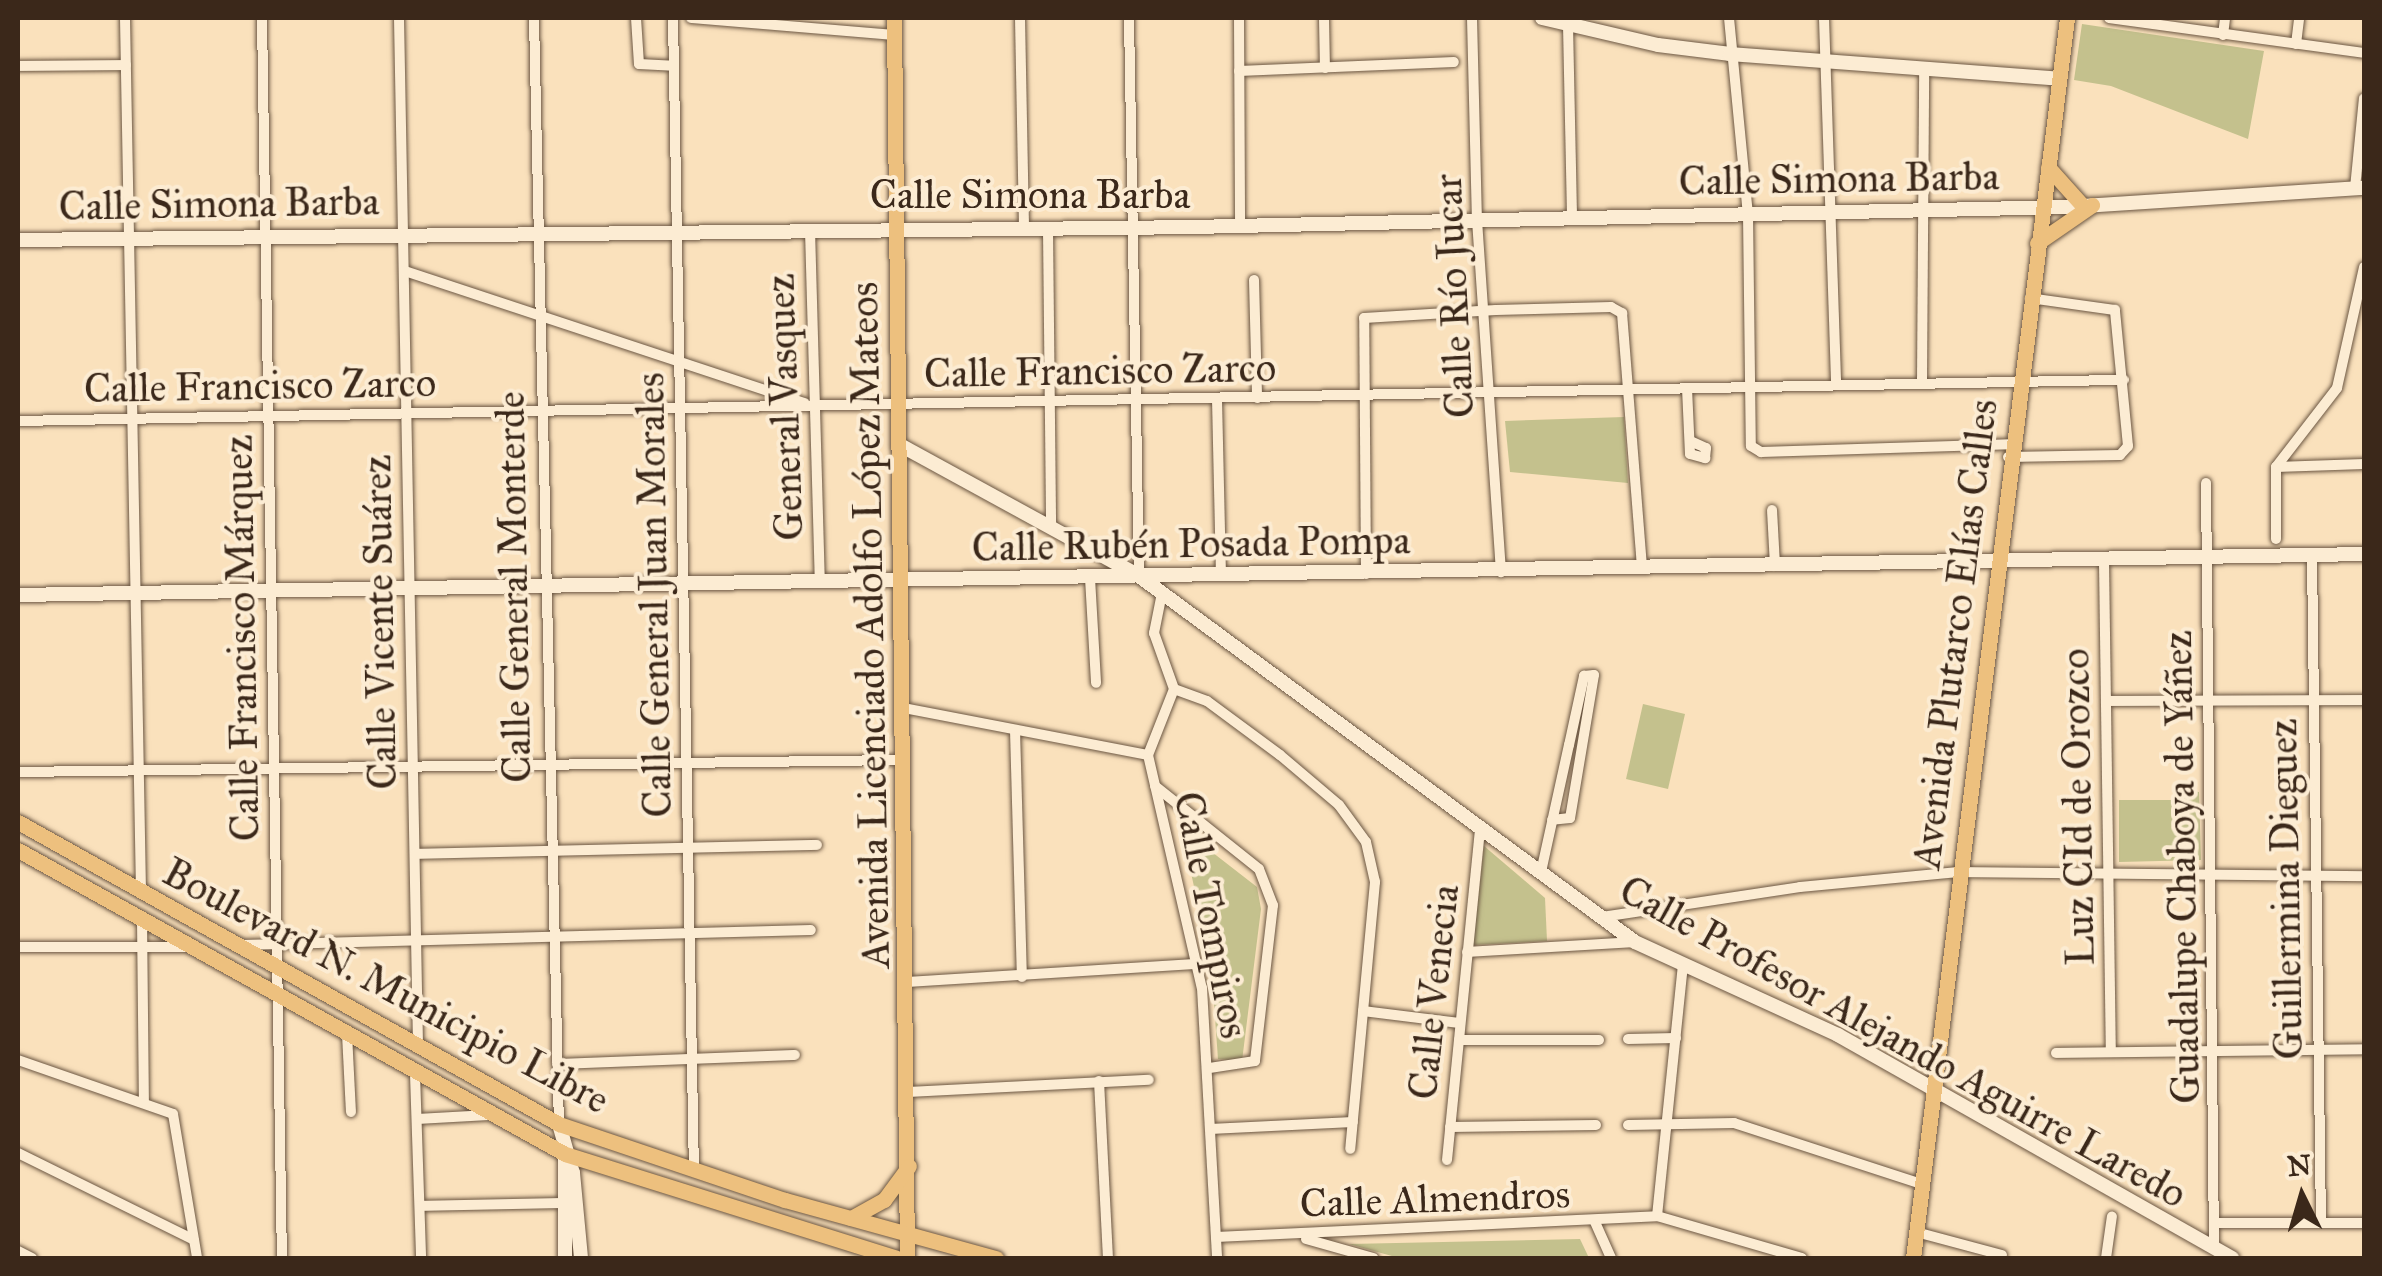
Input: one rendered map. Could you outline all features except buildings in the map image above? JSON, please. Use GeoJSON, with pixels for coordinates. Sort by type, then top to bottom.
{"type":"FeatureCollection","features":[{"type":"Feature","properties":{"kind":"main road","name":"Avenida Licenciado Adolfo López Mateos"},"geometry":{"type":"LineString","coordinates":[[894,18],[908,982],[906,1258]]}},
{"type":"Feature","properties":{"kind":"main road","name":"Avenida Plutarco Elías Calles"},"geometry":{"type":"LineString","coordinates":[[1913,1258],[2009,450],[2067,18]]}},
{"type":"Feature","properties":{"kind":"main road"},"geometry":{"type":"LineString","coordinates":[[2037,243],[2087,206],[2048,167]]}},
{"type":"Feature","properties":{"kind":"main road","name":"Boulevard N. Municipio Libre"},"geometry":{"type":"LineString","coordinates":[[18,822],[559,1124],[785,1200],[908,1230],[996,1258]]}},
{"type":"Feature","properties":{"kind":"main road"},"geometry":{"type":"LineString","coordinates":[[18,850],[565,1154],[896,1258]]}},
{"type":"Feature","properties":{"kind":"main road"},"geometry":{"type":"LineString","coordinates":[[850,1218],[884,1200],[909,1166]]}},
{"type":"Feature","properties":{"kind":"main road"},"geometry":{"type":"LineString","coordinates":[[774,1220],[785,1200]]}},
{"type":"Feature","properties":{"kind":"street"},"geometry":{"type":"LineString","coordinates":[[125,18],[141,893]]}},
{"type":"Feature","properties":{"kind":"street","name":"Calle Francisco Márquez"},"geometry":{"type":"LineString","coordinates":[[262,18],[282,1258]]}},
{"type":"Feature","properties":{"kind":"street","name":"Calle Vicente Suárez"},"geometry":{"type":"LineString","coordinates":[[399,18],[418,1046]]}},
{"type":"Feature","properties":{"kind":"street","name":"Calle General Monterde"},"geometry":{"type":"LineString","coordinates":[[534,18],[559,1124],[580,1258]]}},
{"type":"Feature","properties":{"kind":"street"},"geometry":{"type":"LineString","coordinates":[[636,18],[639,64],[674,66]]}},
{"type":"Feature","properties":{"kind":"street","name":"Calle General Juan Morales"},"geometry":{"type":"LineString","coordinates":[[673,18],[694,1171]]}},
{"type":"Feature","properties":{"kind":"street"},"geometry":{"type":"LineString","coordinates":[[691,18],[894,36]]}},
{"type":"Feature","properties":{"kind":"street"},"geometry":{"type":"LineString","coordinates":[[1020,18],[1024,229]]}},
{"type":"Feature","properties":{"kind":"street"},"geometry":{"type":"LineString","coordinates":[[1130,18],[1140,576]]}},
{"type":"Feature","properties":{"kind":"street"},"geometry":{"type":"LineString","coordinates":[[1239,18],[1240,226]]}},
{"type":"Feature","properties":{"kind":"street"},"geometry":{"type":"LineString","coordinates":[[1324,18],[1325,68]]}},
{"type":"Feature","properties":{"kind":"street","name":"Calle Río Jucar"},"geometry":{"type":"LineString","coordinates":[[1472,18],[1478,220],[1501,572]]}},
{"type":"Feature","properties":{"kind":"street"},"geometry":{"type":"LineString","coordinates":[[1542,18],[1730,54],[2059,79]]}},
{"type":"Feature","properties":{"kind":"street"},"geometry":{"type":"LineString","coordinates":[[1729,18],[1748,214],[1751,446],[1761,452],[2009,450],[2125,454],[2124,380],[2115,310],[2030,298]]}},
{"type":"Feature","properties":{"kind":"street"},"geometry":{"type":"LineString","coordinates":[[1824,18],[1836,212],[1836,384]]}},
{"type":"Feature","properties":{"kind":"street"},"geometry":{"type":"LineString","coordinates":[[2109,18],[2364,53]]}},
{"type":"Feature","properties":{"kind":"street"},"geometry":{"type":"LineString","coordinates":[[2223,35],[2225,18]]}},
{"type":"Feature","properties":{"kind":"street"},"geometry":{"type":"LineString","coordinates":[[2296,44],[2300,18]]}},
{"type":"Feature","properties":{"kind":"street"},"geometry":{"type":"LineString","coordinates":[[1568,25],[1572,218]]}},
{"type":"Feature","properties":{"kind":"street"},"geometry":{"type":"LineString","coordinates":[[1239,71],[1454,62]]}},
{"type":"Feature","properties":{"kind":"street"},"geometry":{"type":"LineString","coordinates":[[18,66],[126,65]]}},
{"type":"Feature","properties":{"kind":"street"},"geometry":{"type":"LineString","coordinates":[[1922,382],[1924,69]]}},
{"type":"Feature","properties":{"kind":"street"},"geometry":{"type":"LineString","coordinates":[[2360,188],[2364,98]]}},
{"type":"Feature","properties":{"kind":"street","name":"Calle Simona Barba"},"geometry":{"type":"LineString","coordinates":[[18,240],[1240,226],[2087,206],[2360,188]]}},
{"type":"Feature","properties":{"kind":"street"},"geometry":{"type":"LineString","coordinates":[[1048,229],[1050,528]]}},
{"type":"Feature","properties":{"kind":"street","name":"General Vasquez"},"geometry":{"type":"LineString","coordinates":[[810,230],[820,582]]}},
{"type":"Feature","properties":{"kind":"street"},"geometry":{"type":"LineString","coordinates":[[2276,539],[2276,467],[2336,388],[2364,266]]}},
{"type":"Feature","properties":{"kind":"street"},"geometry":{"type":"LineString","coordinates":[[404,271],[816,406]]}},
{"type":"Feature","properties":{"kind":"street"},"geometry":{"type":"LineString","coordinates":[[1254,280],[1257,398]]}},
{"type":"Feature","properties":{"kind":"street"},"geometry":{"type":"LineString","coordinates":[[1366,574],[1366,316],[1483,310],[1620,310],[1630,389],[1642,567]]}},
{"type":"Feature","properties":{"kind":"street","name":"Calle Francisco Zarco"},"geometry":{"type":"LineString","coordinates":[[18,421],[680,406],[1489,396],[1748,386],[2124,380]]}},
{"type":"Feature","properties":{"kind":"street"},"geometry":{"type":"LineString","coordinates":[[1687,388],[1690,441]]}},
{"type":"Feature","properties":{"kind":"street"},"geometry":{"type":"LineString","coordinates":[[1217,400],[1221,576]]}},
{"type":"Feature","properties":{"kind":"street","name":"Calle Profesor Alejando Aguirre Laredo"},"geometry":{"type":"LineString","coordinates":[[900,445],[1140,576],[1635,942],[1838,1036],[2232,1258]]}},
{"type":"Feature","properties":{"kind":"street"},"geometry":{"type":"LineString","coordinates":[[2276,467],[2364,464]]}},
{"type":"Feature","properties":{"kind":"street","name":"Guadalupe Chaboya de Yáñez"},"geometry":{"type":"LineString","coordinates":[[2206,484],[2216,1052],[2214,1249]]}},
{"type":"Feature","properties":{"kind":"street"},"geometry":{"type":"LineString","coordinates":[[1772,510],[1776,566]]}},
{"type":"Feature","properties":{"kind":"street","name":"Calle Rubén Posada Pompa"},"geometry":{"type":"LineString","coordinates":[[18,596],[1995,564],[2364,554]]}},
{"type":"Feature","properties":{"kind":"street","name":"Guillermina Dieguez"},"geometry":{"type":"LineString","coordinates":[[2312,556],[2321,1222]]}},
{"type":"Feature","properties":{"kind":"street","name":"Luz CId de Orozco"},"geometry":{"type":"LineString","coordinates":[[2104,562],[2111,1052]]}},
{"type":"Feature","properties":{"kind":"street"},"geometry":{"type":"LineString","coordinates":[[1090,578],[1096,682]]}},
{"type":"Feature","properties":{"kind":"street"},"geometry":{"type":"LineString","coordinates":[[1162,594],[1154,633],[1174,689],[1207,700],[1280,755],[1339,805],[1366,842],[1375,882],[1350,1149]]}},
{"type":"Feature","properties":{"kind":"street"},"geometry":{"type":"LineString","coordinates":[[1541,872],[1552,820],[1568,745],[1584,676],[1598,682],[1570,818],[1552,820]]}},
{"type":"Feature","properties":{"kind":"street","name":"Calle Tompiros"},"geometry":{"type":"LineString","coordinates":[[1174,689],[1148,755],[1197,964],[1210,1068],[1218,1258]]}},
{"type":"Feature","properties":{"kind":"street"},"geometry":{"type":"LineString","coordinates":[[2106,700],[2364,700]]}},
{"type":"Feature","properties":{"kind":"street"},"geometry":{"type":"LineString","coordinates":[[904,708],[1148,755]]}},
{"type":"Feature","properties":{"kind":"street"},"geometry":{"type":"LineString","coordinates":[[1015,730],[1022,976]]}},
{"type":"Feature","properties":{"kind":"street"},"geometry":{"type":"LineString","coordinates":[[1568,745],[1584,748]]}},
{"type":"Feature","properties":{"kind":"street"},"geometry":{"type":"LineString","coordinates":[[18,772],[904,760]]}},
{"type":"Feature","properties":{"kind":"street"},"geometry":{"type":"LineString","coordinates":[[1154,786],[1259,869],[1272,894],[1255,1060],[1210,1068]]}},
{"type":"Feature","properties":{"kind":"street","name":"Calle Venecia"},"geometry":{"type":"LineString","coordinates":[[1447,1160],[1480,829]]}},
{"type":"Feature","properties":{"kind":"street"},"geometry":{"type":"LineString","coordinates":[[415,854],[817,845]]}},
{"type":"Feature","properties":{"kind":"street"},"geometry":{"type":"LineString","coordinates":[[1602,917],[1800,886],[1958,872],[2364,876]]}},
{"type":"Feature","properties":{"kind":"street"},"geometry":{"type":"LineString","coordinates":[[142,919],[144,1102]]}},
{"type":"Feature","properties":{"kind":"street"},"geometry":{"type":"LineString","coordinates":[[237,946],[811,930]]}},
{"type":"Feature","properties":{"kind":"street"},"geometry":{"type":"LineString","coordinates":[[1467,952],[1635,942]]}},
{"type":"Feature","properties":{"kind":"street"},"geometry":{"type":"LineString","coordinates":[[18,948],[192,947]]}},
{"type":"Feature","properties":{"kind":"street"},"geometry":{"type":"LineString","coordinates":[[908,982],[1197,964]]}},
{"type":"Feature","properties":{"kind":"street"},"geometry":{"type":"LineString","coordinates":[[1684,966],[1657,1216],[1802,1258]]}},
{"type":"Feature","properties":{"kind":"street"},"geometry":{"type":"LineString","coordinates":[[1363,1011],[1460,1024]]}},
{"type":"Feature","properties":{"kind":"street"},"geometry":{"type":"LineString","coordinates":[[347,1034],[351,1112]]}},
{"type":"Feature","properties":{"kind":"street"},"geometry":{"type":"LineString","coordinates":[[1628,1039],[1676,1038]]}},
{"type":"Feature","properties":{"kind":"street"},"geometry":{"type":"LineString","coordinates":[[1458,1040],[1600,1040]]}},
{"type":"Feature","properties":{"kind":"street"},"geometry":{"type":"LineString","coordinates":[[2056,1052],[2364,1049]]}},
{"type":"Feature","properties":{"kind":"street"},"geometry":{"type":"LineString","coordinates":[[557,1064],[795,1055]]}},
{"type":"Feature","properties":{"kind":"street"},"geometry":{"type":"LineString","coordinates":[[18,1060],[173,1114],[197,1258]]}},
{"type":"Feature","properties":{"kind":"street"},"geometry":{"type":"LineString","coordinates":[[415,1074],[421,1258]]}},
{"type":"Feature","properties":{"kind":"street"},"geometry":{"type":"LineString","coordinates":[[908,1092],[1149,1080]]}},
{"type":"Feature","properties":{"kind":"street"},"geometry":{"type":"LineString","coordinates":[[1099,1082],[1108,1258]]}},
{"type":"Feature","properties":{"kind":"street"},"geometry":{"type":"LineString","coordinates":[[416,1120],[489,1115]]}},
{"type":"Feature","properties":{"kind":"street"},"geometry":{"type":"LineString","coordinates":[[1628,1125],[1665,1121],[1734,1123],[1922,1184]]}},
{"type":"Feature","properties":{"kind":"street"},"geometry":{"type":"LineString","coordinates":[[1210,1129],[1353,1122]]}},
{"type":"Feature","properties":{"kind":"street"},"geometry":{"type":"LineString","coordinates":[[1450,1127],[1596,1125]]}},
{"type":"Feature","properties":{"kind":"street"},"geometry":{"type":"LineString","coordinates":[[18,1152],[194,1240]]}},
{"type":"Feature","properties":{"kind":"street"},"geometry":{"type":"LineString","coordinates":[[420,1206],[570,1203]]}},
{"type":"Feature","properties":{"kind":"street","name":"Calle General Monterde"},"geometry":{"type":"LineString","coordinates":[[565,1258],[570,1203]]}},
{"type":"Feature","properties":{"kind":"street","name":"Calle Almendros"},"geometry":{"type":"LineString","coordinates":[[1216,1237],[1595,1222],[1657,1216]]}},
{"type":"Feature","properties":{"kind":"street"},"geometry":{"type":"LineString","coordinates":[[2106,1258],[2112,1216]]}},
{"type":"Feature","properties":{"kind":"street"},"geometry":{"type":"LineString","coordinates":[[1595,1222],[1611,1258]]}},
{"type":"Feature","properties":{"kind":"street"},"geometry":{"type":"LineString","coordinates":[[2216,1222],[2364,1223]]}},
{"type":"Feature","properties":{"kind":"street"},"geometry":{"type":"LineString","coordinates":[[1916,1232],[2002,1255]]}},
{"type":"Feature","properties":{"kind":"street"},"geometry":{"type":"LineString","coordinates":[[1296,1236],[1373,1258]]}},
{"type":"Feature","properties":{"kind":"shaded area"},"geometry":{"type":"Polygon","coordinates":[[[2082,24],[2264,51],[2248,139],[2111,86],[2074,80],[2082,24]]]}},
{"type":"Feature","properties":{"kind":"shaded area"},"geometry":{"type":"Polygon","coordinates":[[[1624,417],[1628,483],[1510,472],[1505,421],[1624,417]]]}},
{"type":"Feature","properties":{"kind":"shaded area"},"geometry":{"type":"Polygon","coordinates":[[[1643,704],[1685,714],[1668,789],[1626,779],[1643,704]]]}},
{"type":"Feature","properties":{"kind":"shaded area"},"geometry":{"type":"Polygon","coordinates":[[[2183,790],[2199,792],[2201,860],[2119,862],[2119,800],[2180,800],[2183,790]]]}},
{"type":"Feature","properties":{"kind":"shaded area"},"geometry":{"type":"Polygon","coordinates":[[[1181,828],[1257,887],[1261,909],[1242,1061],[1218,1059],[1211,963],[1181,828]]]}},
{"type":"Feature","properties":{"kind":"shaded area"},"geometry":{"type":"Polygon","coordinates":[[[1484,846],[1545,898],[1547,941],[1473,945],[1484,846]]]}},
{"type":"Feature","properties":{"kind":"shaded area"},"geometry":{"type":"Polygon","coordinates":[[[1580,1239],[1589,1258],[1399,1258],[1349,1244],[1580,1239]]]}}]}
